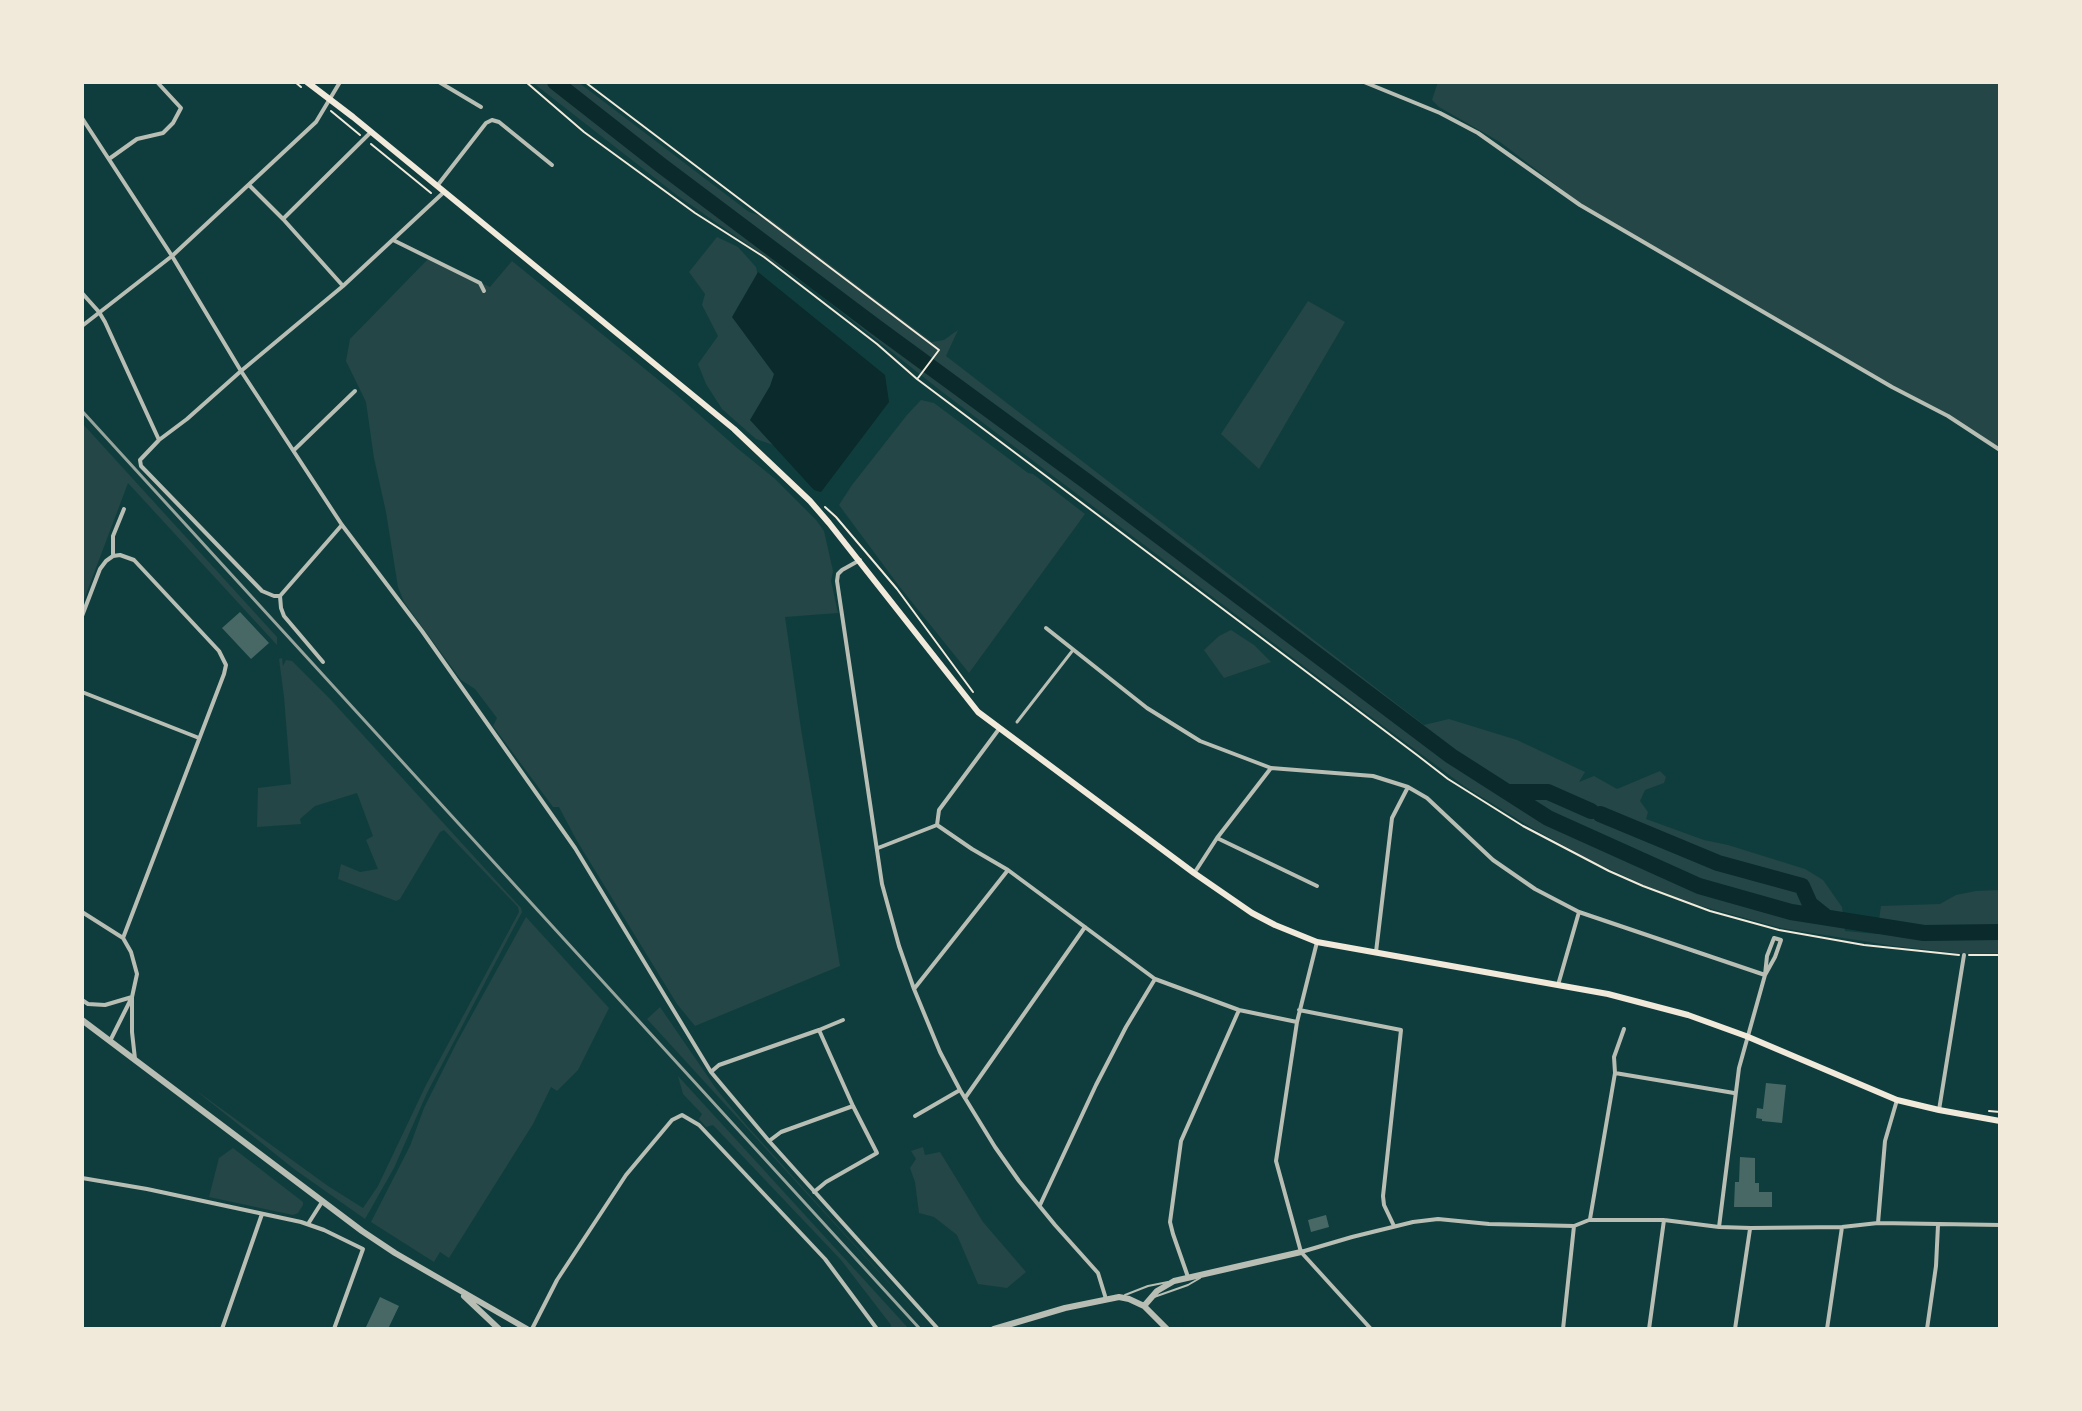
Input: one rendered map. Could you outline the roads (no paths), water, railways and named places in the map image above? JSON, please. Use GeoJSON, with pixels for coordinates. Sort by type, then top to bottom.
{"type":"FeatureCollection","features":[{"type":"Feature","properties":{"kind":"main road"},"geometry":{"type":"LineString","coordinates":[[307,82],[734,429],[810,501],[978,712],[1252,913],[1317,942],[1608,994],[1664,1008],[1746,1036],[1897,1100],[2000,1121]]}},
{"type":"Feature","properties":{"kind":"street"},"geometry":{"type":"LineString","coordinates":[[109,159],[137,139],[163,133],[173,123],[181,108],[157,82]]}},
{"type":"Feature","properties":{"kind":"street"},"geometry":{"type":"LineString","coordinates":[[82,326],[172,256],[316,122],[340,82]]}},
{"type":"Feature","properties":{"kind":"street"},"geometry":{"type":"LineString","coordinates":[[439,82],[481,107]]}},
{"type":"Feature","properties":{"kind":"street"},"geometry":{"type":"LineString","coordinates":[[1364,82],[1431,108],[1478,133],[1591,212],[1892,387],[1948,416],[2000,450]]}},
{"type":"Feature","properties":{"kind":"street"},"geometry":{"type":"LineString","coordinates":[[82,118],[342,525],[422,631],[575,848],[711,1072],[938,1329]]}},
{"type":"Feature","properties":{"kind":"street"},"geometry":{"type":"LineString","coordinates":[[437,186],[486,123],[492,120],[499,122],[552,165]]}},
{"type":"Feature","properties":{"kind":"street"},"geometry":{"type":"LineString","coordinates":[[283,219],[371,132]]}},
{"type":"Feature","properties":{"kind":"street"},"geometry":{"type":"LineString","coordinates":[[249,185],[343,286]]}},
{"type":"Feature","properties":{"kind":"street"},"geometry":{"type":"LineString","coordinates":[[280,596],[262,591],[141,466],[141,457],[343,286],[444,192]]}},
{"type":"Feature","properties":{"kind":"street"},"geometry":{"type":"LineString","coordinates":[[393,240],[480,283],[484,291]]}},
{"type":"Feature","properties":{"kind":"street"},"geometry":{"type":"LineString","coordinates":[[82,293],[99,312],[159,440]]}},
{"type":"Feature","properties":{"kind":"street"},"geometry":{"type":"LineString","coordinates":[[294,450],[355,391]]}},
{"type":"Feature","properties":{"kind":"street"},"geometry":{"type":"LineString","coordinates":[[113,556],[113,536],[124,509]]}},
{"type":"Feature","properties":{"kind":"street"},"geometry":{"type":"LineString","coordinates":[[323,662],[284,616],[280,596],[342,525]]}},
{"type":"Feature","properties":{"kind":"street"},"geometry":{"type":"LineString","coordinates":[[82,616],[100,569],[113,556],[120,555],[134,560],[224,659],[225,669],[123,938]]}},
{"type":"Feature","properties":{"kind":"street"},"geometry":{"type":"LineString","coordinates":[[860,560],[842,570],[837,581],[888,911],[914,989],[940,1052],[960,1090],[1019,1181],[1098,1273],[1106,1299]]}},
{"type":"Feature","properties":{"kind":"street"},"geometry":{"type":"LineString","coordinates":[[1046,628],[1147,708],[1200,741],[1271,768],[1373,776],[1408,787],[1427,798],[1511,874],[1535,889],[1579,912],[1765,975]]}},
{"type":"Feature","properties":{"kind":"street"},"geometry":{"type":"LineString","coordinates":[[1017,722],[1073,650]]}},
{"type":"Feature","properties":{"kind":"street"},"geometry":{"type":"LineString","coordinates":[[82,692],[199,738]]}},
{"type":"Feature","properties":{"kind":"street"},"geometry":{"type":"LineString","coordinates":[[937,825],[939,810],[999,729]]}},
{"type":"Feature","properties":{"kind":"street"},"geometry":{"type":"LineString","coordinates":[[1194,873],[1271,768]]}},
{"type":"Feature","properties":{"kind":"street"},"geometry":{"type":"LineString","coordinates":[[1375,953],[1392,818],[1408,787]]}},
{"type":"Feature","properties":{"kind":"street"},"geometry":{"type":"LineString","coordinates":[[878,848],[937,825]]}},
{"type":"Feature","properties":{"kind":"street"},"geometry":{"type":"LineString","coordinates":[[937,825],[1008,870],[1155,979],[1239,1010],[1297,1022]]}},
{"type":"Feature","properties":{"kind":"street"},"geometry":{"type":"LineString","coordinates":[[1217,838],[1317,886]]}},
{"type":"Feature","properties":{"kind":"street"},"geometry":{"type":"LineString","coordinates":[[914,989],[1008,870]]}},
{"type":"Feature","properties":{"kind":"street"},"geometry":{"type":"LineString","coordinates":[[82,912],[123,938],[131,952],[137,974],[132,997],[136,1061]]}},
{"type":"Feature","properties":{"kind":"street"},"geometry":{"type":"LineString","coordinates":[[1558,985],[1579,912]]}},
{"type":"Feature","properties":{"kind":"street"},"geometry":{"type":"LineString","coordinates":[[965,1098],[1085,927]]}},
{"type":"Feature","properties":{"kind":"street"},"geometry":{"type":"LineString","coordinates":[[1719,1227],[1734,1093],[1746,1036],[1765,975],[1767,956],[1774,938],[1781,940],[1765,975]]}},
{"type":"Feature","properties":{"kind":"street"},"geometry":{"type":"LineString","coordinates":[[1317,942],[1299,1010],[1276,1161],[1301,1252],[1371,1329]]}},
{"type":"Feature","properties":{"kind":"street"},"geometry":{"type":"LineString","coordinates":[[1939,1110],[1964,955]]}},
{"type":"Feature","properties":{"kind":"street"},"geometry":{"type":"LineString","coordinates":[[1040,1205],[1096,1085],[1155,979]]}},
{"type":"Feature","properties":{"kind":"street"},"geometry":{"type":"LineString","coordinates":[[82,1000],[88,1004],[105,1005],[132,997]]}},
{"type":"Feature","properties":{"kind":"street"},"geometry":{"type":"LineString","coordinates":[[110,1041],[132,997]]}},
{"type":"Feature","properties":{"kind":"street"},"geometry":{"type":"LineString","coordinates":[[1188,1277],[1170,1222],[1181,1141],[1239,1010]]}},
{"type":"Feature","properties":{"kind":"street"},"geometry":{"type":"LineString","coordinates":[[1299,1010],[1401,1030],[1383,1196],[1394,1226]]}},
{"type":"Feature","properties":{"kind":"street"},"geometry":{"type":"LineString","coordinates":[[82,1020],[389,1249],[530,1329],[557,1280],[626,1175],[672,1120],[682,1115],[699,1125],[825,1259],[877,1329]]}},
{"type":"Feature","properties":{"kind":"street"},"geometry":{"type":"LineString","coordinates":[[711,1072],[719,1065],[843,1020]]}},
{"type":"Feature","properties":{"kind":"street"},"geometry":{"type":"LineString","coordinates":[[1589,1220],[1615,1073],[1614,1057],[1624,1029]]}},
{"type":"Feature","properties":{"kind":"street"},"geometry":{"type":"LineString","coordinates":[[814,1192],[877,1153],[819,1030]]}},
{"type":"Feature","properties":{"kind":"street"},"geometry":{"type":"LineString","coordinates":[[1615,1073],[1734,1093]]}},
{"type":"Feature","properties":{"kind":"street"},"geometry":{"type":"LineString","coordinates":[[915,1116],[960,1090]]}},
{"type":"Feature","properties":{"kind":"street"},"geometry":{"type":"LineString","coordinates":[[1878,1223],[1885,1141],[1897,1100]]}},
{"type":"Feature","properties":{"kind":"street"},"geometry":{"type":"LineString","coordinates":[[769,1141],[781,1132],[853,1106]]}},
{"type":"Feature","properties":{"kind":"street"},"geometry":{"type":"LineString","coordinates":[[82,1178],[308,1224],[363,1249],[334,1329]]}},
{"type":"Feature","properties":{"kind":"street"},"geometry":{"type":"LineString","coordinates":[[308,1224],[322,1202]]}},
{"type":"Feature","properties":{"kind":"street"},"geometry":{"type":"LineString","coordinates":[[222,1329],[262,1214]]}},
{"type":"Feature","properties":{"kind":"street"},"geometry":{"type":"LineString","coordinates":[[1144,1306],[1157,1291],[1174,1281],[1301,1252],[1394,1226],[1438,1219],[1574,1226],[1589,1220],[1664,1220],[1751,1228],[1842,1227],[1878,1223],[2000,1225]]}},
{"type":"Feature","properties":{"kind":"street"},"geometry":{"type":"LineString","coordinates":[[1649,1329],[1664,1220]]}},
{"type":"Feature","properties":{"kind":"street"},"geometry":{"type":"LineString","coordinates":[[1927,1329],[1938,1225]]}},
{"type":"Feature","properties":{"kind":"street"},"geometry":{"type":"LineString","coordinates":[[1563,1329],[1574,1226]]}},
{"type":"Feature","properties":{"kind":"street"},"geometry":{"type":"LineString","coordinates":[[1827,1329],[1842,1227]]}},
{"type":"Feature","properties":{"kind":"street"},"geometry":{"type":"LineString","coordinates":[[1735,1329],[1751,1228]]}},
{"type":"Feature","properties":{"kind":"street"},"geometry":{"type":"LineString","coordinates":[[455,1288],[499,1329]]}},
{"type":"Feature","properties":{"kind":"street"},"geometry":{"type":"LineString","coordinates":[[994,1329],[1122,1297],[1144,1306],[1167,1329]]}},
{"type":"Feature","properties":{"kind":"lane"},"geometry":{"type":"LineString","coordinates":[[1150,1298],[1188,1285],[1208,1273]]}},
{"type":"Feature","properties":{"kind":"lane"},"geometry":{"type":"LineString","coordinates":[[1122,1297],[1148,1286],[1174,1281]]}},
{"type":"Feature","properties":{"kind":"waterway"},"geometry":{"type":"LineString","coordinates":[[555,82],[876,327],[1451,756],[1548,818],[1699,886],[1791,912],[1924,933],[2000,932]]}},
{"type":"Feature","properties":{"kind":"waterway"},"geometry":{"type":"LineString","coordinates":[[1509,792],[1548,792],[1591,811]]}},
{"type":"Feature","properties":{"kind":"waterway"},"geometry":{"type":"LineString","coordinates":[[1600,814],[1718,863],[1802,886],[1810,904],[1825,916]]}},
{"type":"Feature","properties":{"kind":"railway"},"geometry":{"type":"LineString","coordinates":[[82,411],[920,1329]]}}]}
